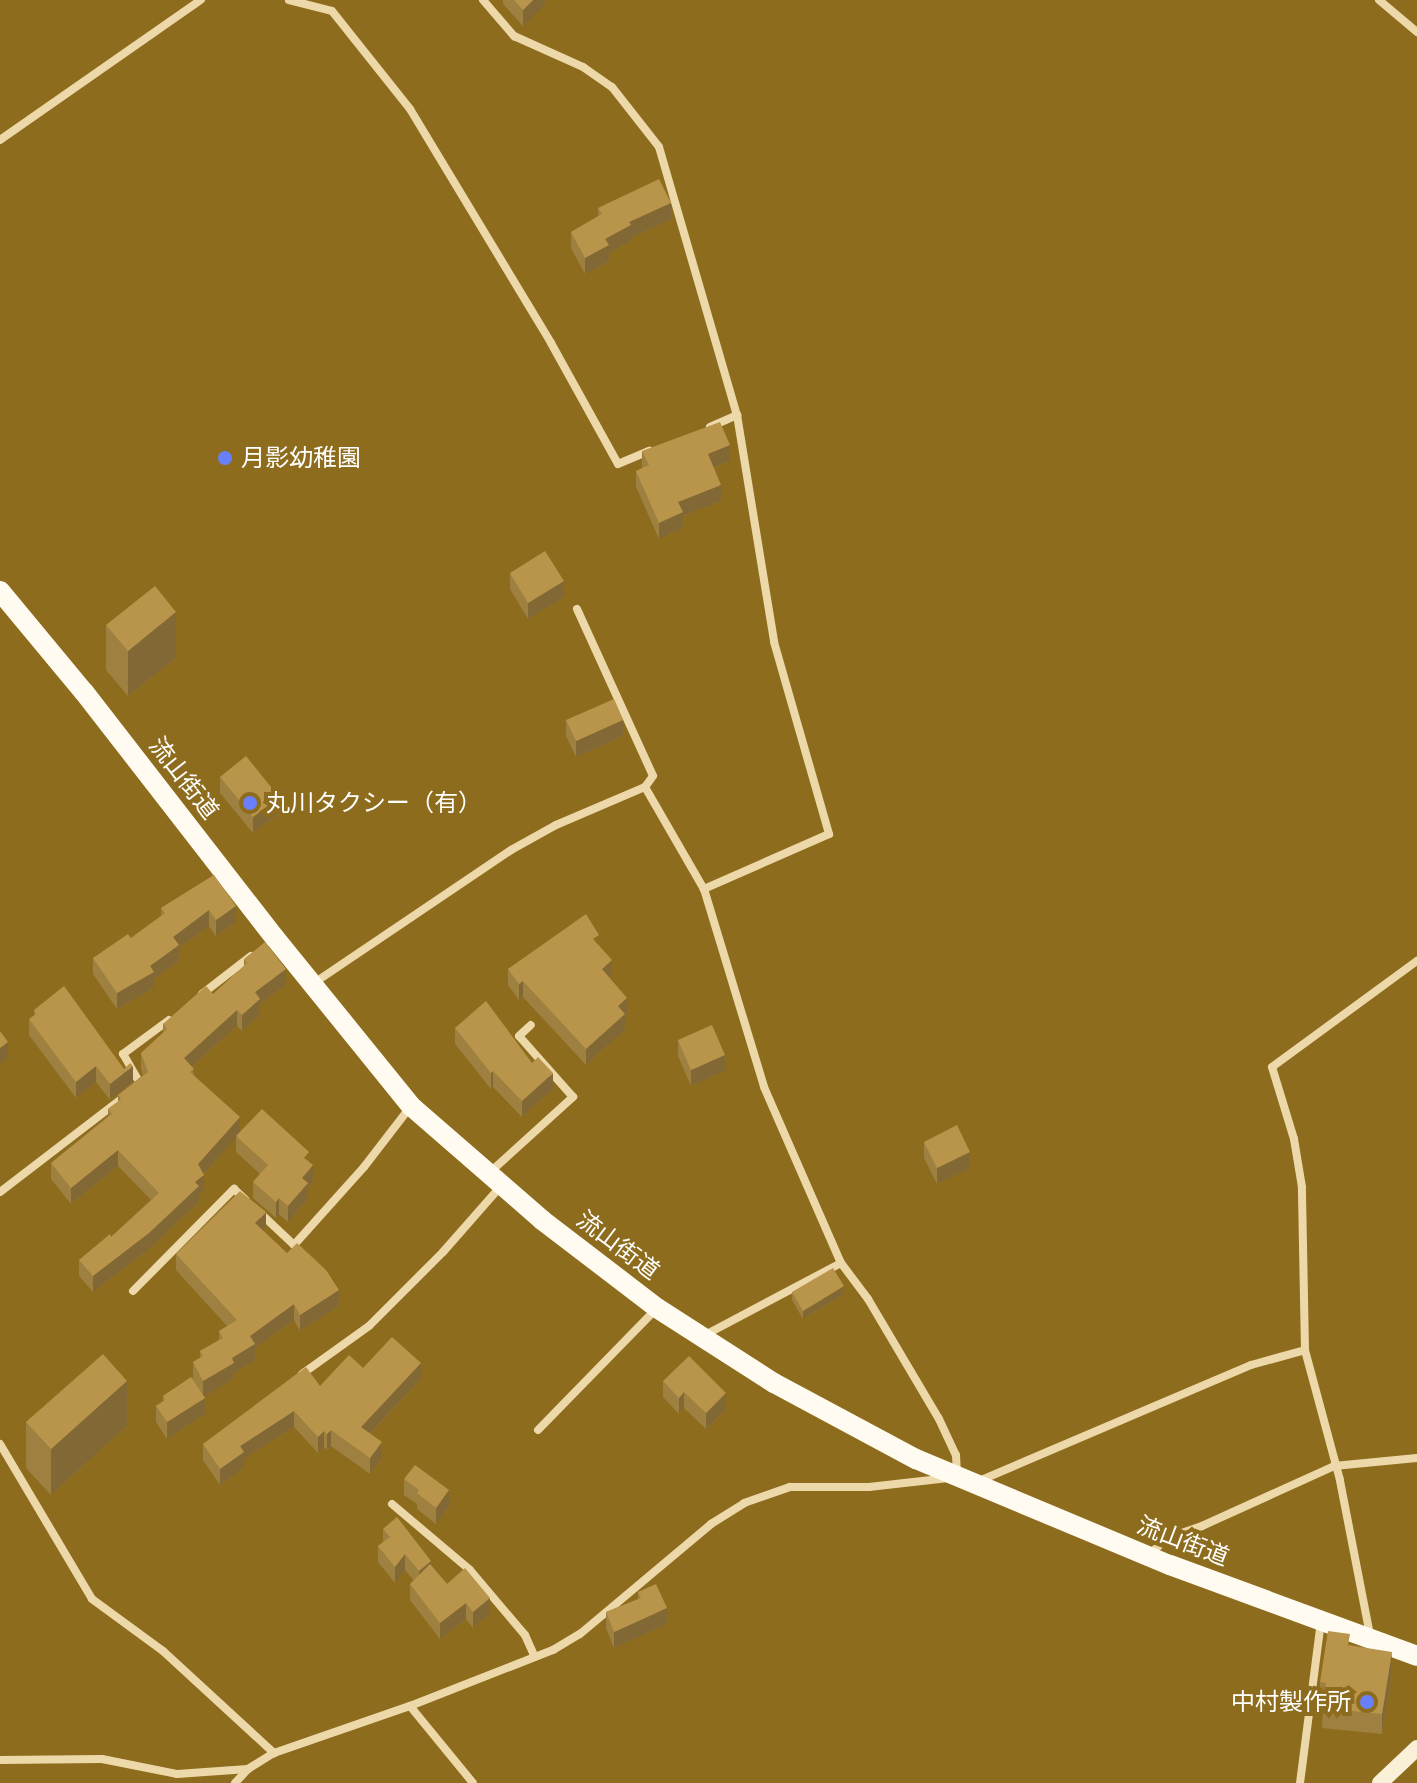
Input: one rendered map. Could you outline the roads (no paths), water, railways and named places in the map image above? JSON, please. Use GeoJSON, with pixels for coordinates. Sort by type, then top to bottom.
{"type":"FeatureCollection","features":[{"type":"Feature","properties":{"kind":"main road","name":"流山街道"},"geometry":{"type":"LineString","coordinates":[[0,591],[84,692],[275,938],[411,1106],[495,1180],[657,1308],[699,1338],[876,1439],[965,1480],[1148,1556],[1417,1656]]}},
{"type":"Feature","properties":{"kind":"street"},"geometry":{"type":"LineString","coordinates":[[0,140],[201,0]]}},
{"type":"Feature","properties":{"kind":"street"},"geometry":{"type":"LineString","coordinates":[[289,0],[332,11],[410,109],[551,343],[618,464],[657,448]]}},
{"type":"Feature","properties":{"kind":"street"},"geometry":{"type":"LineString","coordinates":[[483,0],[514,36],[583,67],[612,87],[659,147],[737,415],[774,642],[829,834],[704,889]]}},
{"type":"Feature","properties":{"kind":"street"},"geometry":{"type":"LineString","coordinates":[[1379,0],[1417,32]]}},
{"type":"Feature","properties":{"kind":"street"},"geometry":{"type":"LineString","coordinates":[[697,432],[737,415]]}},
{"type":"Feature","properties":{"kind":"street"},"geometry":{"type":"LineString","coordinates":[[312,984],[511,850],[556,825],[645,787],[653,776],[577,609]]}},
{"type":"Feature","properties":{"kind":"street"},"geometry":{"type":"LineString","coordinates":[[645,787],[704,889],[764,1087],[841,1263],[868,1299],[939,1419],[965,1480]]}},
{"type":"Feature","properties":{"kind":"street"},"geometry":{"type":"LineString","coordinates":[[199,996],[275,938]]}},
{"type":"Feature","properties":{"kind":"street"},"geometry":{"type":"LineString","coordinates":[[1371,1640],[1340,1480],[1305,1350],[1302,1187],[1294,1139],[1272,1067],[1417,961]]}},
{"type":"Feature","properties":{"kind":"street"},"geometry":{"type":"LineString","coordinates":[[0,1192],[142,1084],[123,1054],[174,1016]]}},
{"type":"Feature","properties":{"kind":"street"},"geometry":{"type":"LineString","coordinates":[[294,1380],[369,1326],[443,1252],[495,1180],[573,1097],[519,1036],[531,1025]]}},
{"type":"Feature","properties":{"kind":"street"},"geometry":{"type":"LineString","coordinates":[[133,1291],[234,1189],[294,1245],[364,1167],[411,1106]]}},
{"type":"Feature","properties":{"kind":"street"},"geometry":{"type":"LineString","coordinates":[[699,1338],[841,1263]]}},
{"type":"Feature","properties":{"kind":"street"},"geometry":{"type":"LineString","coordinates":[[538,1430],[657,1308]]}},
{"type":"Feature","properties":{"kind":"street"},"geometry":{"type":"LineString","coordinates":[[235,1783],[248,1769],[274,1753],[410,1706],[535,1657],[580,1634],[711,1524],[744,1503],[790,1487],[869,1487],[965,1480],[1238,1370],[1305,1350]]}},
{"type":"Feature","properties":{"kind":"street"},"geometry":{"type":"LineString","coordinates":[[0,1444],[92,1599],[163,1651],[274,1753]]}},
{"type":"Feature","properties":{"kind":"street"},"geometry":{"type":"LineString","coordinates":[[1148,1556],[1167,1538],[1334,1466],[1417,1458]]}},
{"type":"Feature","properties":{"kind":"street"},"geometry":{"type":"LineString","coordinates":[[392,1504],[470,1570],[525,1635],[535,1657]]}},
{"type":"Feature","properties":{"kind":"street"},"geometry":{"type":"LineString","coordinates":[[1300,1783],[1321,1622]]}},
{"type":"Feature","properties":{"kind":"street"},"geometry":{"type":"LineString","coordinates":[[410,1706],[473,1783]]}},
{"type":"Feature","properties":{"kind":"street"},"geometry":{"type":"LineString","coordinates":[[1380,1783],[1417,1748]]}},
{"type":"Feature","properties":{"kind":"street"},"geometry":{"type":"LineString","coordinates":[[0,1760],[102,1759],[177,1774],[248,1769]]}},
{"type":"Feature","properties":{"kind":"place","name":"月影幼稚園"},"geometry":{"type":"Point","coordinates":[225,458]}},
{"type":"Feature","properties":{"kind":"place","name":"丸川タクシー（有）"},"geometry":{"type":"Point","coordinates":[250,803]}},
{"type":"Feature","properties":{"kind":"place","name":"中村製作所"},"geometry":{"type":"Point","coordinates":[1367,1702]}}]}
